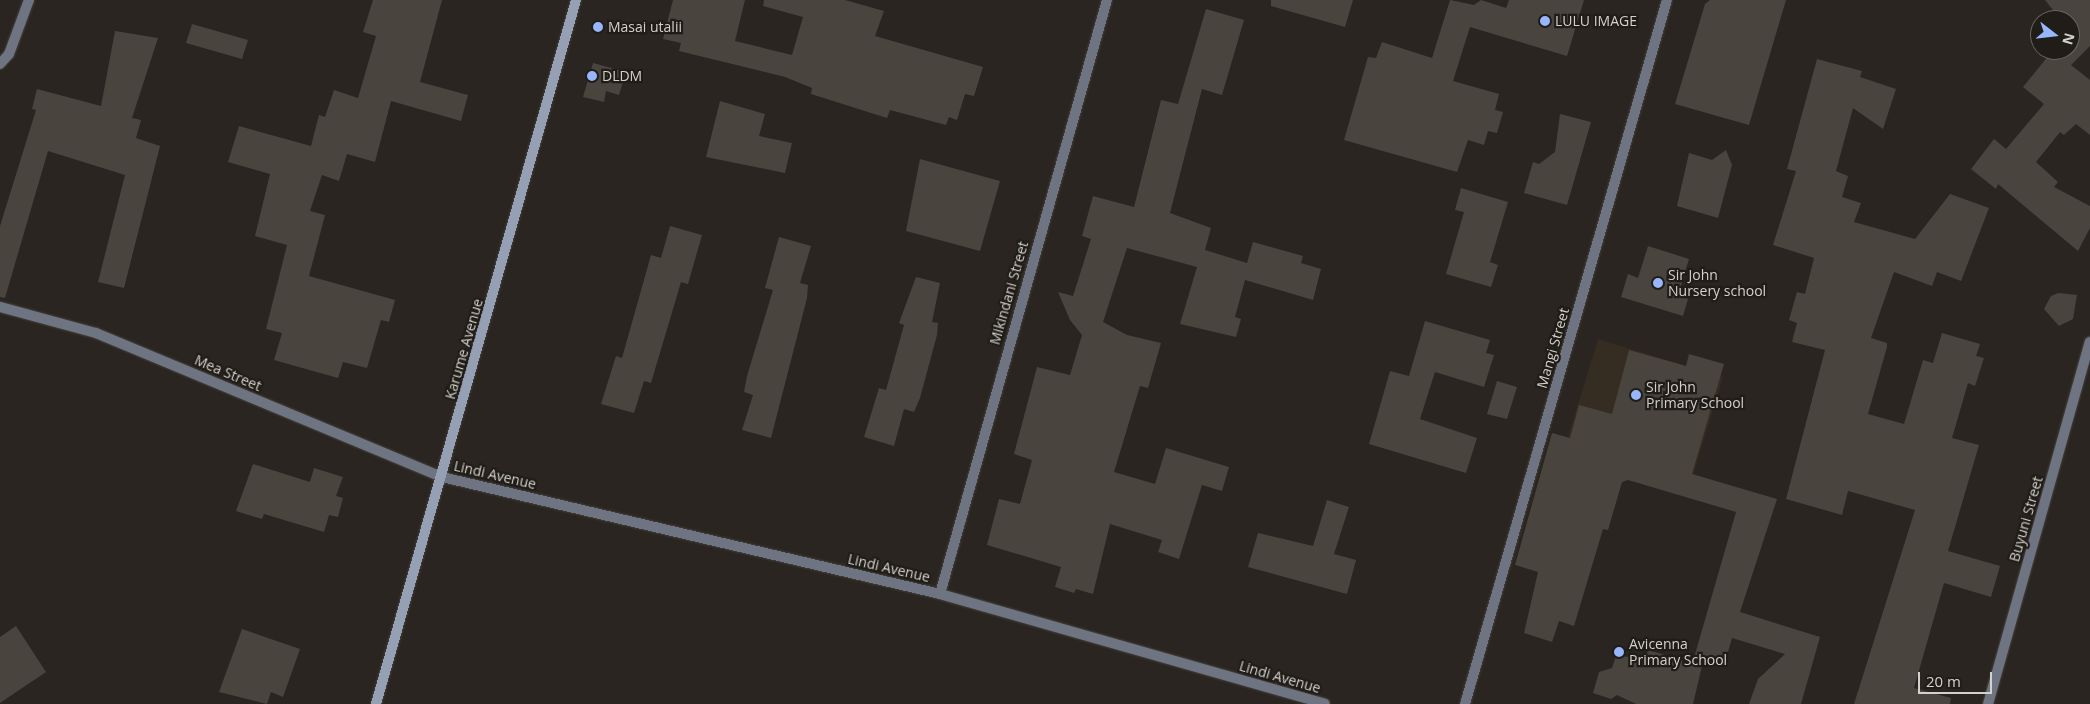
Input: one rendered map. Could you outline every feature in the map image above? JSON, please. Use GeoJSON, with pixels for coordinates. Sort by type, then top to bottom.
{"type":"FeatureCollection","features":[{"type":"Feature","properties":{"kind":"main road","name":"Karume Avenue"},"geometry":{"type":"LineString","coordinates":[[376,704],[576,0]]}},
{"type":"Feature","properties":{"kind":"street"},"geometry":{"type":"LineString","coordinates":[[0,64],[9,54],[29,0]]}},
{"type":"Feature","properties":{"kind":"street","name":"Mikindani Street"},"geometry":{"type":"LineString","coordinates":[[940,594],[1107,0]]}},
{"type":"Feature","properties":{"kind":"street","name":"Mangi Street"},"geometry":{"type":"LineString","coordinates":[[1464,704],[1667,0]]}},
{"type":"Feature","properties":{"kind":"street","name":"Mea Street"},"geometry":{"type":"LineString","coordinates":[[0,307],[96,333],[442,477]]}},
{"type":"Feature","properties":{"kind":"street","name":"Buyuni Street"},"geometry":{"type":"LineString","coordinates":[[1988,704],[2090,342]]}},
{"type":"Feature","properties":{"kind":"street","name":"Lindi Avenue"},"geometry":{"type":"LineString","coordinates":[[442,477],[940,594],[1325,704]]}},
{"type":"Feature","properties":{"kind":"shaded area"},"geometry":{"type":"Polygon","coordinates":[[[1598,339],[1723,377],[1693,475],[1568,437],[1598,339]]]}},
{"type":"Feature","properties":{"kind":"building"},"geometry":{"type":"Polygon","coordinates":[[[373,0],[442,0],[420,82],[468,95],[461,121],[391,101],[375,162],[347,154],[339,181],[322,175],[310,211],[325,215],[309,276],[395,300],[389,322],[381,320],[367,368],[343,362],[338,378],[274,360],[282,333],[266,329],[287,245],[255,236],[270,174],[228,162],[239,126],[311,146],[319,115],[325,117],[334,90],[358,98],[376,36],[363,32],[373,0]]]}},
{"type":"Feature","properties":{"kind":"building"},"geometry":{"type":"Polygon","coordinates":[[[673,0],[745,0],[735,41],[792,55],[803,17],[763,6],[764,0],[845,0],[884,11],[875,36],[983,67],[974,96],[965,94],[957,120],[949,117],[946,125],[890,110],[887,118],[811,94],[812,88],[785,77],[679,51],[681,43],[663,39],[673,0]]]}},
{"type":"Feature","properties":{"kind":"building"},"geometry":{"type":"Polygon","coordinates":[[[1271,0],[1353,0],[1345,27],[1271,6],[1271,0]]]}},
{"type":"Feature","properties":{"kind":"building"},"geometry":{"type":"Polygon","coordinates":[[[1450,0],[1474,5],[1481,0],[1506,8],[1509,0],[1584,0],[1567,56],[1470,27],[1453,81],[1499,94],[1495,110],[1503,112],[1497,133],[1488,131],[1484,145],[1468,140],[1457,172],[1344,140],[1368,57],[1376,58],[1382,42],[1432,58],[1450,0]]]}},
{"type":"Feature","properties":{"kind":"building"},"geometry":{"type":"Polygon","coordinates":[[[1710,0],[1786,0],[1749,125],[1675,104],[1705,4],[1710,0]]]}},
{"type":"Feature","properties":{"kind":"building"},"geometry":{"type":"Polygon","coordinates":[[[2045,0],[2090,0],[2090,46],[2080,56],[2080,10],[2053,10],[2045,0]]]}},
{"type":"Feature","properties":{"kind":"building"},"geometry":{"type":"Polygon","coordinates":[[[1206,9],[1244,20],[1222,95],[1202,89],[1170,213],[1211,228],[1205,250],[1247,263],[1253,242],[1303,256],[1301,263],[1321,269],[1313,300],[1245,280],[1235,317],[1241,319],[1236,337],[1180,324],[1197,267],[1127,248],[1103,322],[1127,335],[1161,343],[1148,388],[1140,386],[1114,472],[1155,484],[1166,448],[1229,467],[1222,491],[1202,485],[1179,559],[1158,552],[1162,540],[1110,524],[1093,594],[1076,589],[1074,593],[1055,587],[1061,567],[987,545],[999,499],[1020,504],[1032,460],[1014,454],[1037,367],[1070,375],[1082,335],[1070,320],[1058,292],[1073,296],[1091,239],[1082,236],[1093,196],[1134,207],[1161,100],[1178,104],[1206,9]]]}},
{"type":"Feature","properties":{"kind":"building"},"geometry":{"type":"Polygon","coordinates":[[[192,24],[248,40],[242,59],[186,43],[192,24]]]}},
{"type":"Feature","properties":{"kind":"building"},"geometry":{"type":"Polygon","coordinates":[[[115,31],[158,38],[132,118],[141,120],[136,138],[160,146],[124,288],[98,282],[125,175],[48,151],[5,298],[0,297],[0,226],[36,110],[32,109],[37,89],[101,106],[115,31]]]}},
{"type":"Feature","properties":{"kind":"building"},"geometry":{"type":"Polygon","coordinates":[[[1817,59],[1862,71],[1860,77],[1896,89],[1883,129],[1853,108],[1836,171],[1848,176],[1842,197],[1861,203],[1854,222],[1915,239],[1950,194],[1989,208],[1961,281],[1937,272],[1932,286],[1894,272],[1871,338],[1887,343],[1887,347],[1868,414],[1904,424],[1923,360],[1933,363],[1942,333],[1980,344],[1976,356],[1984,358],[1975,386],[1968,383],[1952,438],[1979,445],[1948,551],[2000,566],[1991,597],[1944,583],[1914,688],[1951,698],[1950,704],[1854,704],[1915,510],[1848,491],[1842,515],[1786,499],[1825,350],[1792,342],[1797,323],[1789,320],[1797,292],[1805,294],[1814,258],[1773,245],[1796,171],[1787,169],[1817,59]]]}},
{"type":"Feature","properties":{"kind":"building"},"geometry":{"type":"Polygon","coordinates":[[[2045,60],[2076,60],[2071,65],[2090,80],[2090,135],[2076,124],[2064,135],[2060,132],[2036,162],[2058,182],[2054,187],[2090,206],[2090,228],[2078,251],[1998,184],[1996,189],[1971,169],[1994,139],[2006,149],[2044,104],[2023,87],[2045,60]]]}},
{"type":"Feature","properties":{"kind":"building"},"geometry":{"type":"Polygon","coordinates":[[[593,63],[626,72],[619,95],[606,91],[604,102],[583,97],[593,63]]]}},
{"type":"Feature","properties":{"kind":"building"},"geometry":{"type":"Polygon","coordinates":[[[720,101],[765,114],[759,136],[792,143],[785,173],[706,157],[720,101]]]}},
{"type":"Feature","properties":{"kind":"building"},"geometry":{"type":"Polygon","coordinates":[[[1560,114],[1591,122],[1567,205],[1524,193],[1533,162],[1539,164],[1555,152],[1560,114]]]}},
{"type":"Feature","properties":{"kind":"building"},"geometry":{"type":"Polygon","coordinates":[[[1726,150],[1732,165],[1718,218],[1677,206],[1689,153],[1712,160],[1726,150]]]}},
{"type":"Feature","properties":{"kind":"building"},"geometry":{"type":"Polygon","coordinates":[[[920,159],[1000,181],[980,251],[906,231],[920,159]]]}},
{"type":"Feature","properties":{"kind":"building"},"geometry":{"type":"Polygon","coordinates":[[[1461,188],[1508,202],[1490,262],[1498,265],[1491,287],[1446,274],[1464,212],[1455,210],[1461,188]]]}},
{"type":"Feature","properties":{"kind":"building"},"geometry":{"type":"Polygon","coordinates":[[[670,226],[702,235],[688,284],[681,282],[651,383],[644,381],[634,413],[601,404],[616,356],[622,358],[651,255],[661,258],[670,226]]]}},
{"type":"Feature","properties":{"kind":"building"},"geometry":{"type":"Polygon","coordinates":[[[779,237],[811,246],[800,283],[808,285],[807,298],[771,438],[742,430],[753,395],[744,392],[747,376],[773,290],[765,288],[779,237]]]}},
{"type":"Feature","properties":{"kind":"building"},"geometry":{"type":"Polygon","coordinates":[[[1648,246],[1689,259],[1680,289],[1690,292],[1683,316],[1621,297],[1628,274],[1638,278],[1648,246]]]}},
{"type":"Feature","properties":{"kind":"building"},"geometry":{"type":"Polygon","coordinates":[[[916,277],[940,283],[932,322],[938,323],[937,335],[920,398],[914,412],[904,409],[894,446],[864,437],[879,388],[886,390],[904,325],[899,323],[916,277]]]}},
{"type":"Feature","properties":{"kind":"building"},"geometry":{"type":"Polygon","coordinates":[[[2058,293],[2077,295],[2073,319],[2059,326],[2044,309],[2051,296],[2058,293]]]}},
{"type":"Feature","properties":{"kind":"building"},"geometry":{"type":"Polygon","coordinates":[[[1425,321],[1490,340],[1486,353],[1494,355],[1484,387],[1435,372],[1420,419],[1477,438],[1466,473],[1369,444],[1390,371],[1409,376],[1425,321]]]}},
{"type":"Feature","properties":{"kind":"building"},"geometry":{"type":"Polygon","coordinates":[[[1629,350],[1686,366],[1689,354],[1724,364],[1692,474],[1777,499],[1740,612],[1820,637],[1801,704],[1749,704],[1758,679],[1785,654],[1732,638],[1724,666],[1694,658],[1736,512],[1628,480],[1622,482],[1608,530],[1603,529],[1574,626],[1559,621],[1552,642],[1524,633],[1538,572],[1515,565],[1552,433],[1570,438],[1579,405],[1612,414],[1629,350]]]}},
{"type":"Feature","properties":{"kind":"building"},"geometry":{"type":"Polygon","coordinates":[[[1497,381],[1517,387],[1507,419],[1487,414],[1497,381]]]}},
{"type":"Feature","properties":{"kind":"building"},"geometry":{"type":"Polygon","coordinates":[[[253,464],[310,482],[314,468],[343,477],[336,496],[343,498],[338,517],[329,515],[324,532],[264,514],[262,519],[236,511],[253,464]]]}},
{"type":"Feature","properties":{"kind":"building"},"geometry":{"type":"Polygon","coordinates":[[[1327,500],[1349,507],[1334,554],[1356,560],[1347,594],[1248,567],[1258,533],[1313,546],[1327,500]]]}},
{"type":"Feature","properties":{"kind":"building"},"geometry":{"type":"Polygon","coordinates":[[[16,626],[46,672],[0,703],[0,637],[16,626]]]}},
{"type":"Feature","properties":{"kind":"building"},"geometry":{"type":"Polygon","coordinates":[[[242,629],[300,649],[283,697],[271,692],[267,704],[219,692],[242,629]]]}},
{"type":"Feature","properties":{"kind":"building"},"geometry":{"type":"Polygon","coordinates":[[[1648,650],[1702,666],[1693,704],[1636,704],[1617,695],[1611,699],[1593,693],[1599,672],[1612,668],[1616,656],[1646,658],[1648,650]]]}},
{"type":"Feature","properties":{"kind":"place","name":"LULU IMAGE"},"geometry":{"type":"Point","coordinates":[1545,21]}},
{"type":"Feature","properties":{"kind":"place","name":"Masai utalii"},"geometry":{"type":"Point","coordinates":[598,27]}},
{"type":"Feature","properties":{"kind":"place","name":"DLDM"},"geometry":{"type":"Point","coordinates":[592,76]}},
{"type":"Feature","properties":{"kind":"place","name":"Sir John Nursery school"},"geometry":{"type":"Point","coordinates":[1658,283]}},
{"type":"Feature","properties":{"kind":"place","name":"Sir John Primary School"},"geometry":{"type":"Point","coordinates":[1636,395]}},
{"type":"Feature","properties":{"kind":"place","name":"Avicenna Primary School"},"geometry":{"type":"Point","coordinates":[1619,652]}}]}
